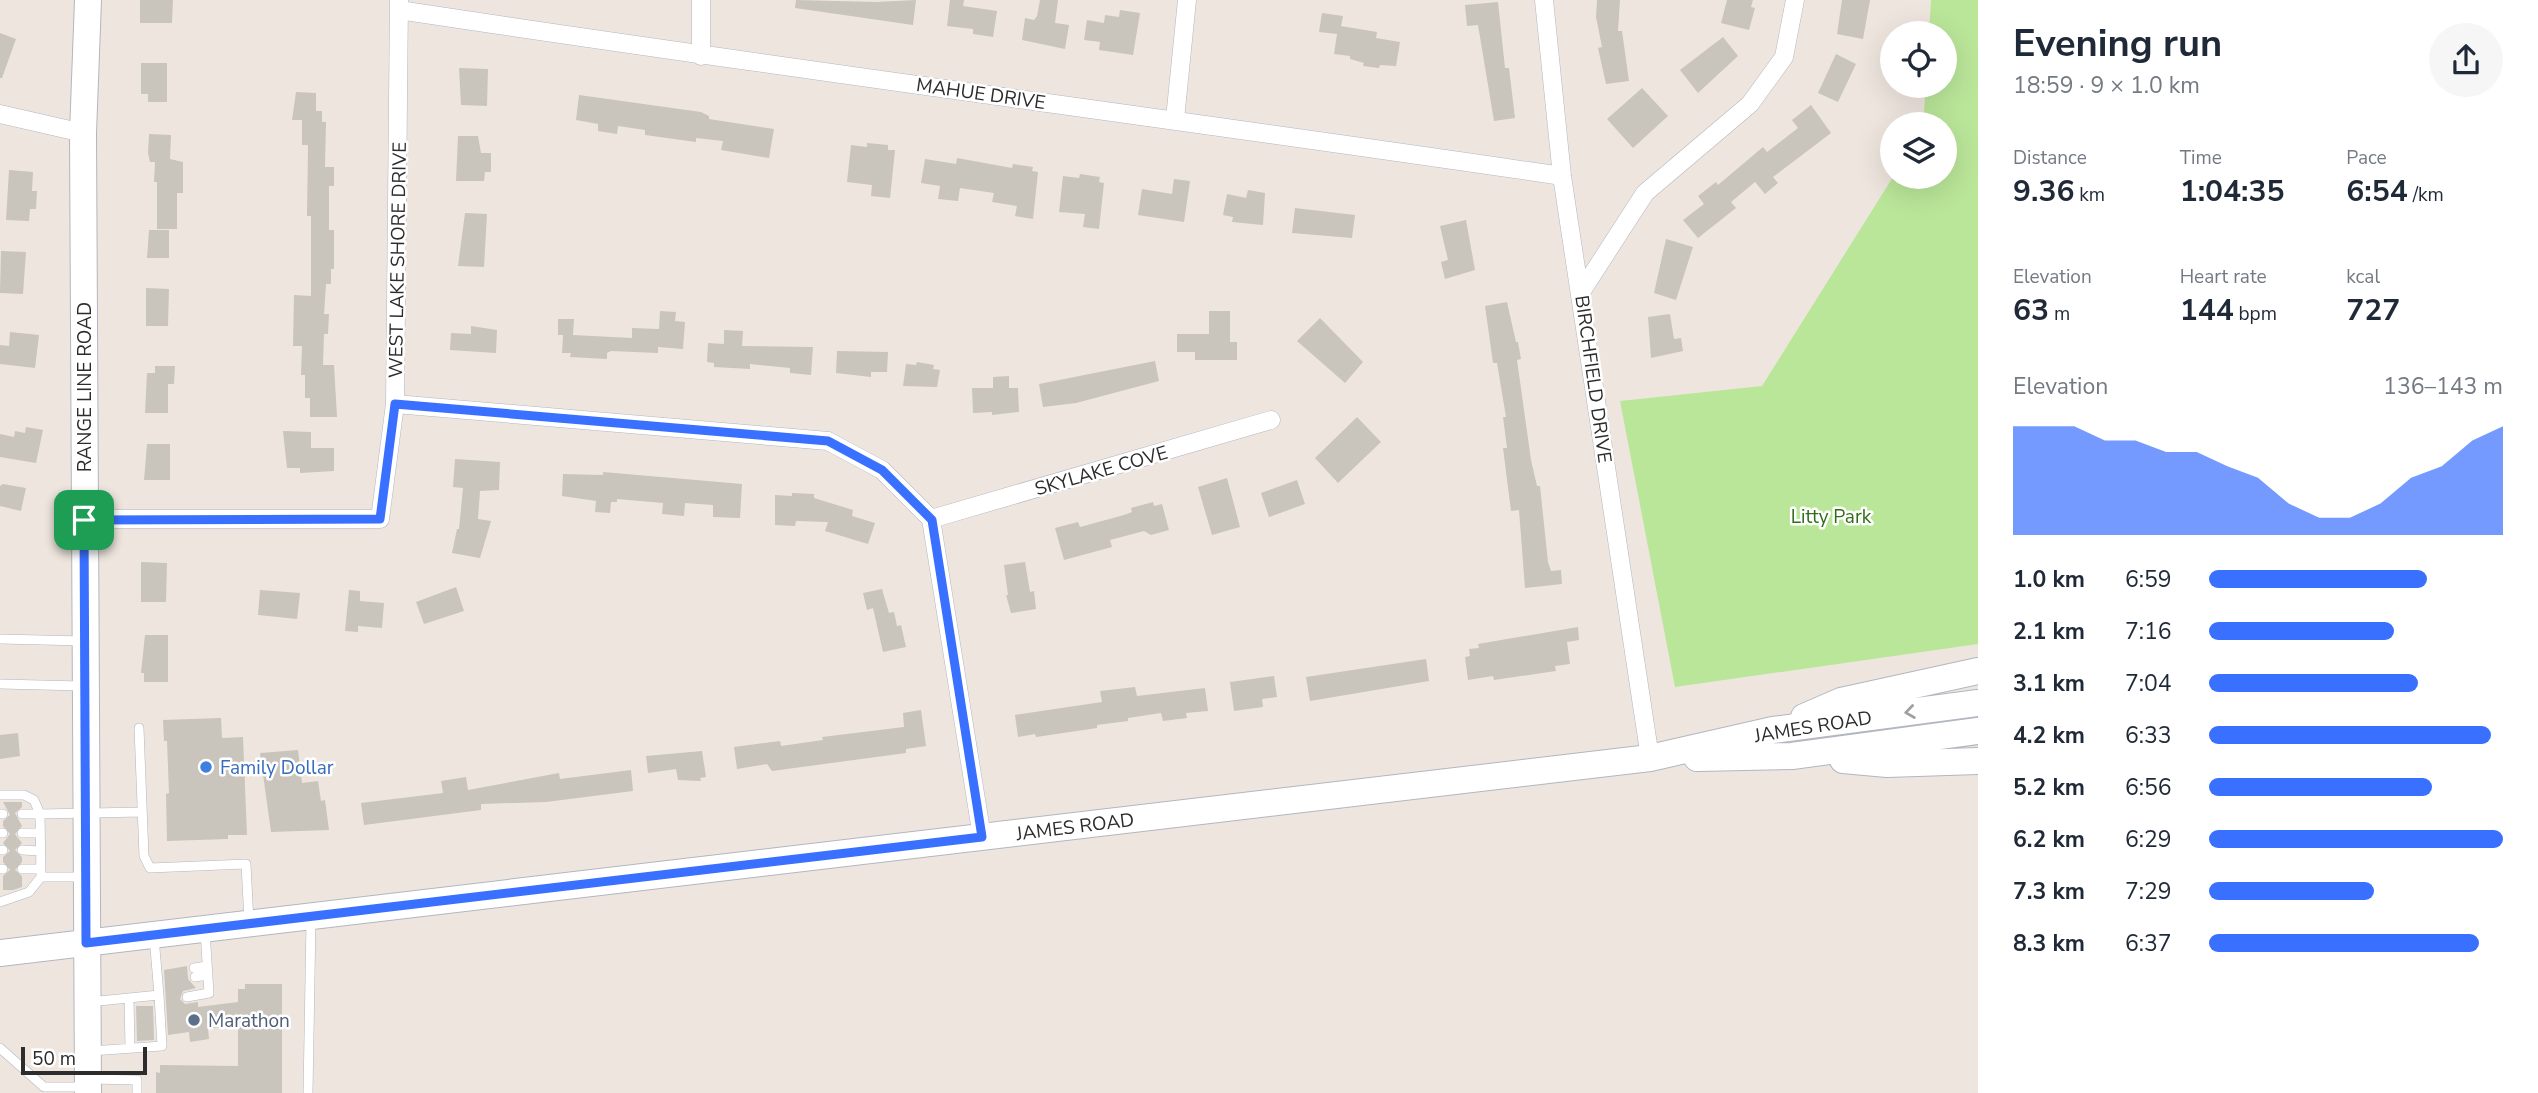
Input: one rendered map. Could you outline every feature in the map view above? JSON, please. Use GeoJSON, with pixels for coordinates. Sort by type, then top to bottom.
{"type":"FeatureCollection","features":[{"type":"Feature","properties":{"kind":"main road","name":"RANGE LINE ROAD"},"geometry":{"type":"LineString","coordinates":[[88,0],[83,132],[88,1087]]}},
{"type":"Feature","properties":{"kind":"main road"},"geometry":{"type":"LineString","coordinates":[[1773,730],[1842,701],[1978,671]]}},
{"type":"Feature","properties":{"kind":"main road","name":"JAMES ROAD"},"geometry":{"type":"LineString","coordinates":[[1650,758],[1773,730],[1978,703]]}},
{"type":"Feature","properties":{"kind":"main road","name":"JAMES ROAD"},"geometry":{"type":"LineString","coordinates":[[0,953],[1650,758],[1792,756],[1978,731]]}},
{"type":"Feature","properties":{"kind":"main road"},"geometry":{"type":"LineString","coordinates":[[1792,756],[1888,764],[1978,761]]}},
{"type":"Feature","properties":{"kind":"street"},"geometry":{"type":"LineString","coordinates":[[701,0],[701,56]]}},
{"type":"Feature","properties":{"kind":"street"},"geometry":{"type":"LineString","coordinates":[[1175,119],[1187,0]]}},
{"type":"Feature","properties":{"kind":"street","name":"BIRCHFIELD DRIVE"},"geometry":{"type":"LineString","coordinates":[[1544,0],[1562,176],[1650,758]]}},
{"type":"Feature","properties":{"kind":"street"},"geometry":{"type":"LineString","coordinates":[[1581,292],[1645,193],[1750,104],[1784,57],[1795,0]]}},
{"type":"Feature","properties":{"kind":"street","name":"MAHUE DRIVE"},"geometry":{"type":"LineString","coordinates":[[399,5],[701,56],[1175,119],[1562,176]]}},
{"type":"Feature","properties":{"kind":"street","name":"WEST LAKE SHORE DRIVE"},"geometry":{"type":"LineString","coordinates":[[84,520],[380,519],[395,404],[399,5]]}},
{"type":"Feature","properties":{"kind":"street"},"geometry":{"type":"LineString","coordinates":[[0,114],[83,132]]}},
{"type":"Feature","properties":{"kind":"street"},"geometry":{"type":"LineString","coordinates":[[395,404],[828,441],[882,470],[932,520],[982,837]]}},
{"type":"Feature","properties":{"kind":"street","name":"SKYLAKE COVE"},"geometry":{"type":"LineString","coordinates":[[932,520],[1271,421]]}},
{"type":"Feature","properties":{"kind":"lane"},"geometry":{"type":"LineString","coordinates":[[0,639],[85,641]]}},
{"type":"Feature","properties":{"kind":"lane"},"geometry":{"type":"LineString","coordinates":[[0,684],[85,686]]}},
{"type":"Feature","properties":{"kind":"lane"},"geometry":{"type":"LineString","coordinates":[[139,728],[144,856],[150,868],[246,864],[249,923]]}},
{"type":"Feature","properties":{"kind":"lane"},"geometry":{"type":"LineString","coordinates":[[0,795],[24,795],[34,800],[40,814],[41,873],[29,892],[0,902]]}},
{"type":"Feature","properties":{"kind":"lane"},"geometry":{"type":"LineString","coordinates":[[22,814],[142,812]]}},
{"type":"Feature","properties":{"kind":"lane"},"geometry":{"type":"LineString","coordinates":[[22,833],[40,833]]}},
{"type":"Feature","properties":{"kind":"lane"},"geometry":{"type":"LineString","coordinates":[[22,850],[40,851]]}},
{"type":"Feature","properties":{"kind":"lane"},"geometry":{"type":"LineString","coordinates":[[22,869],[86,877]]}},
{"type":"Feature","properties":{"kind":"lane"},"geometry":{"type":"LineString","coordinates":[[308,1093],[311,916]]}},
{"type":"Feature","properties":{"kind":"lane"},"geometry":{"type":"LineString","coordinates":[[187,997],[209,993],[205,929]]}},
{"type":"Feature","properties":{"kind":"lane"},"geometry":{"type":"LineString","coordinates":[[87,1052],[162,1046],[162,998],[154,935]]}},
{"type":"Feature","properties":{"kind":"lane"},"geometry":{"type":"LineString","coordinates":[[194,972],[208,970]]}},
{"type":"Feature","properties":{"kind":"lane"},"geometry":{"type":"LineString","coordinates":[[129,998],[130,1048]]}},
{"type":"Feature","properties":{"kind":"lane"},"geometry":{"type":"LineString","coordinates":[[87,1002],[162,998]]}},
{"type":"Feature","properties":{"kind":"lane"},"geometry":{"type":"LineString","coordinates":[[0,1048],[44,1087],[88,1087],[137,1080],[137,1093]]}},
{"type":"Feature","properties":{"kind":"green space","name":"Litty Park"},"geometry":{"type":"Polygon","coordinates":[[[1931,0],[1978,0],[1978,644],[1675,687],[1620,401],[1762,386],[1885,189],[1957,189],[1957,112],[1924,112],[1925,98],[1957,98],[1957,21],[1930,21],[1931,0]]]}},
{"type":"Feature","properties":{"kind":"building"},"geometry":{"type":"Polygon","coordinates":[[[140,0],[173,0],[172,23],[140,23],[140,0]]]}},
{"type":"Feature","properties":{"kind":"building"},"geometry":{"type":"Polygon","coordinates":[[[796,0],[916,0],[913,25],[795,8],[796,0]]]}},
{"type":"Feature","properties":{"kind":"building"},"geometry":{"type":"Polygon","coordinates":[[[950,0],[964,0],[963,6],[997,11],[993,37],[973,34],[973,29],[947,26],[950,0]]]}},
{"type":"Feature","properties":{"kind":"building"},"geometry":{"type":"Polygon","coordinates":[[[1040,0],[1058,0],[1055,23],[1069,25],[1065,49],[1022,40],[1025,18],[1034,20],[1040,0]]]}},
{"type":"Feature","properties":{"kind":"building"},"geometry":{"type":"Polygon","coordinates":[[[1597,0],[1620,0],[1618,31],[1622,31],[1629,81],[1606,84],[1598,48],[1602,47],[1596,17],[1597,0]]]}},
{"type":"Feature","properties":{"kind":"building"},"geometry":{"type":"Polygon","coordinates":[[[1727,0],[1753,0],[1751,7],[1755,8],[1749,30],[1721,23],[1727,0]]]}},
{"type":"Feature","properties":{"kind":"building"},"geometry":{"type":"Polygon","coordinates":[[[1842,0],[1870,0],[1863,39],[1837,34],[1842,0]]]}},
{"type":"Feature","properties":{"kind":"building"},"geometry":{"type":"Polygon","coordinates":[[[1498,2],[1505,68],[1509,68],[1515,118],[1494,121],[1478,25],[1467,26],[1465,5],[1498,2]]]}},
{"type":"Feature","properties":{"kind":"building"},"geometry":{"type":"Polygon","coordinates":[[[1120,10],[1140,13],[1133,55],[1099,50],[1100,42],[1084,40],[1087,20],[1104,23],[1105,15],[1119,17],[1120,10]]]}},
{"type":"Feature","properties":{"kind":"building"},"geometry":{"type":"Polygon","coordinates":[[[1322,13],[1343,16],[1341,26],[1377,32],[1376,38],[1400,42],[1396,66],[1363,66],[1364,63],[1350,59],[1350,56],[1334,54],[1337,34],[1319,32],[1322,13]]]}},
{"type":"Feature","properties":{"kind":"building"},"geometry":{"type":"Polygon","coordinates":[[[0,33],[16,39],[2,78],[0,78],[0,33]]]}},
{"type":"Feature","properties":{"kind":"building"},"geometry":{"type":"Polygon","coordinates":[[[1723,37],[1738,56],[1698,93],[1680,70],[1723,37]]]}},
{"type":"Feature","properties":{"kind":"building"},"geometry":{"type":"Polygon","coordinates":[[[1836,54],[1856,64],[1838,102],[1818,93],[1836,54]]]}},
{"type":"Feature","properties":{"kind":"building"},"geometry":{"type":"Polygon","coordinates":[[[141,63],[167,63],[167,102],[148,102],[148,94],[141,94],[141,63]]]}},
{"type":"Feature","properties":{"kind":"building"},"geometry":{"type":"Polygon","coordinates":[[[459,68],[488,69],[487,106],[461,105],[459,68]]]}},
{"type":"Feature","properties":{"kind":"building"},"geometry":{"type":"Polygon","coordinates":[[[1642,88],[1668,116],[1633,148],[1607,119],[1642,88]]]}},
{"type":"Feature","properties":{"kind":"building"},"geometry":{"type":"Polygon","coordinates":[[[296,92],[316,93],[316,111],[322,111],[322,122],[326,122],[325,167],[334,167],[334,186],[329,186],[329,230],[334,230],[334,269],[331,269],[331,284],[326,284],[324,314],[329,314],[328,334],[324,334],[323,365],[334,365],[337,417],[310,417],[310,398],[305,398],[305,375],[301,375],[302,346],[293,346],[294,295],[311,296],[311,216],[307,216],[308,145],[302,145],[302,120],[292,120],[296,92]]]}},
{"type":"Feature","properties":{"kind":"building"},"geometry":{"type":"Polygon","coordinates":[[[579,95],[701,112],[709,116],[709,119],[774,129],[769,158],[721,150],[723,141],[696,138],[696,142],[645,135],[645,130],[618,126],[617,134],[598,131],[598,124],[576,120],[579,95]]]}},
{"type":"Feature","properties":{"kind":"building"},"geometry":{"type":"Polygon","coordinates":[[[1811,105],[1831,133],[1773,177],[1778,183],[1765,194],[1755,182],[1731,202],[1736,208],[1698,238],[1683,220],[1704,204],[1698,196],[1716,182],[1718,185],[1763,147],[1767,152],[1798,128],[1792,120],[1811,105]]]}},
{"type":"Feature","properties":{"kind":"building"},"geometry":{"type":"Polygon","coordinates":[[[149,134],[171,135],[170,159],[183,162],[183,193],[177,193],[177,229],[157,229],[157,182],[154,182],[155,162],[150,162],[148,153],[149,134]]]}},
{"type":"Feature","properties":{"kind":"building"},"geometry":{"type":"Polygon","coordinates":[[[458,136],[478,136],[481,153],[491,153],[491,172],[485,172],[484,181],[456,181],[458,136]]]}},
{"type":"Feature","properties":{"kind":"building"},"geometry":{"type":"Polygon","coordinates":[[[867,143],[888,145],[888,150],[895,150],[890,198],[871,196],[872,185],[847,182],[851,145],[867,147],[867,143]]]}},
{"type":"Feature","properties":{"kind":"building"},"geometry":{"type":"Polygon","coordinates":[[[957,158],[1012,168],[1013,164],[1033,167],[1032,171],[1038,172],[1033,219],[1015,216],[1017,206],[992,202],[994,193],[960,188],[958,201],[938,199],[940,186],[921,183],[925,159],[956,164],[957,158]]]}},
{"type":"Feature","properties":{"kind":"building"},"geometry":{"type":"Polygon","coordinates":[[[9,170],[33,172],[32,191],[37,191],[36,209],[30,209],[29,221],[6,220],[9,170]]]}},
{"type":"Feature","properties":{"kind":"building"},"geometry":{"type":"Polygon","coordinates":[[[1080,174],[1100,177],[1099,182],[1104,183],[1099,229],[1083,227],[1085,214],[1059,212],[1063,176],[1079,178],[1080,174]]]}},
{"type":"Feature","properties":{"kind":"building"},"geometry":{"type":"Polygon","coordinates":[[[1174,179],[1190,181],[1184,222],[1138,215],[1142,189],[1172,194],[1174,179]]]}},
{"type":"Feature","properties":{"kind":"building"},"geometry":{"type":"Polygon","coordinates":[[[1248,190],[1265,193],[1263,225],[1232,222],[1233,217],[1223,215],[1227,194],[1246,198],[1248,190]]]}},
{"type":"Feature","properties":{"kind":"building"},"geometry":{"type":"Polygon","coordinates":[[[1295,208],[1355,215],[1352,238],[1292,233],[1295,208]]]}},
{"type":"Feature","properties":{"kind":"building"},"geometry":{"type":"Polygon","coordinates":[[[465,213],[487,214],[484,267],[458,266],[465,213]]]}},
{"type":"Feature","properties":{"kind":"building"},"geometry":{"type":"Polygon","coordinates":[[[1466,220],[1475,270],[1445,279],[1441,262],[1448,260],[1440,226],[1466,220]]]}},
{"type":"Feature","properties":{"kind":"building"},"geometry":{"type":"Polygon","coordinates":[[[149,230],[169,230],[169,258],[147,258],[149,230]]]}},
{"type":"Feature","properties":{"kind":"building"},"geometry":{"type":"Polygon","coordinates":[[[1666,239],[1693,247],[1676,300],[1654,293],[1666,239]]]}},
{"type":"Feature","properties":{"kind":"building"},"geometry":{"type":"Polygon","coordinates":[[[1,251],[26,252],[23,294],[0,293],[1,251]]]}},
{"type":"Feature","properties":{"kind":"building"},"geometry":{"type":"Polygon","coordinates":[[[146,288],[169,289],[168,326],[146,326],[146,288]]]}},
{"type":"Feature","properties":{"kind":"building"},"geometry":{"type":"Polygon","coordinates":[[[1507,302],[1521,359],[1517,360],[1531,460],[1537,486],[1540,486],[1548,562],[1551,571],[1561,570],[1562,584],[1525,588],[1519,510],[1511,511],[1503,448],[1507,448],[1503,417],[1506,417],[1497,363],[1493,363],[1485,306],[1507,302]]]}},
{"type":"Feature","properties":{"kind":"building"},"geometry":{"type":"Polygon","coordinates":[[[660,311],[676,312],[675,321],[685,322],[683,349],[658,347],[658,353],[611,351],[607,353],[607,359],[570,357],[571,353],[562,353],[563,335],[558,335],[558,319],[574,319],[573,335],[632,338],[632,328],[659,329],[660,311]]]}},
{"type":"Feature","properties":{"kind":"building"},"geometry":{"type":"Polygon","coordinates":[[[1209,311],[1230,311],[1230,342],[1237,342],[1237,360],[1195,360],[1195,352],[1177,352],[1177,334],[1209,334],[1209,311]]]}},
{"type":"Feature","properties":{"kind":"building"},"geometry":{"type":"Polygon","coordinates":[[[1670,314],[1674,339],[1681,338],[1683,351],[1651,358],[1648,317],[1670,314]]]}},
{"type":"Feature","properties":{"kind":"building"},"geometry":{"type":"Polygon","coordinates":[[[1320,318],[1363,362],[1345,383],[1297,341],[1320,318]]]}},
{"type":"Feature","properties":{"kind":"building"},"geometry":{"type":"Polygon","coordinates":[[[471,326],[497,330],[496,353],[450,350],[451,333],[471,334],[471,326]]]}},
{"type":"Feature","properties":{"kind":"building"},"geometry":{"type":"Polygon","coordinates":[[[724,330],[743,331],[742,346],[813,347],[811,375],[790,373],[790,368],[750,364],[750,369],[714,367],[714,363],[707,362],[708,343],[724,344],[724,330]]]}},
{"type":"Feature","properties":{"kind":"building"},"geometry":{"type":"Polygon","coordinates":[[[10,332],[39,335],[35,368],[0,364],[0,345],[9,346],[10,332]]]}},
{"type":"Feature","properties":{"kind":"building"},"geometry":{"type":"Polygon","coordinates":[[[837,351],[888,352],[887,372],[871,372],[871,377],[836,373],[837,351]]]}},
{"type":"Feature","properties":{"kind":"building"},"geometry":{"type":"Polygon","coordinates":[[[1155,361],[1159,381],[1076,403],[1043,407],[1039,384],[1155,361]]]}},
{"type":"Feature","properties":{"kind":"building"},"geometry":{"type":"Polygon","coordinates":[[[917,362],[934,365],[933,369],[940,370],[937,387],[903,386],[906,364],[916,365],[917,362]]]}},
{"type":"Feature","properties":{"kind":"building"},"geometry":{"type":"Polygon","coordinates":[[[155,366],[175,366],[174,384],[168,384],[168,413],[145,413],[147,373],[155,373],[155,366]]]}},
{"type":"Feature","properties":{"kind":"building"},"geometry":{"type":"Polygon","coordinates":[[[1009,376],[1009,388],[1018,388],[1019,412],[992,415],[992,412],[973,413],[972,388],[993,388],[993,377],[1009,376]]]}},
{"type":"Feature","properties":{"kind":"building"},"geometry":{"type":"Polygon","coordinates":[[[1357,417],[1381,442],[1338,483],[1315,458],[1357,417]]]}},
{"type":"Feature","properties":{"kind":"building"},"geometry":{"type":"Polygon","coordinates":[[[26,427],[43,430],[36,463],[0,457],[0,434],[14,437],[15,431],[25,433],[26,427]]]}},
{"type":"Feature","properties":{"kind":"building"},"geometry":{"type":"Polygon","coordinates":[[[283,431],[311,432],[311,448],[334,448],[334,471],[300,473],[300,468],[287,468],[283,431]]]}},
{"type":"Feature","properties":{"kind":"building"},"geometry":{"type":"Polygon","coordinates":[[[147,444],[170,444],[170,480],[144,480],[147,444]]]}},
{"type":"Feature","properties":{"kind":"building"},"geometry":{"type":"Polygon","coordinates":[[[455,459],[500,462],[499,490],[480,491],[478,519],[491,521],[480,558],[452,553],[459,529],[463,488],[453,487],[455,459]]]}},
{"type":"Feature","properties":{"kind":"building"},"geometry":{"type":"Polygon","coordinates":[[[603,472],[742,484],[740,518],[713,517],[713,505],[685,503],[684,516],[662,514],[663,503],[617,499],[617,502],[611,502],[610,513],[595,512],[596,501],[562,496],[563,474],[603,475],[603,472]]]}},
{"type":"Feature","properties":{"kind":"building"},"geometry":{"type":"Polygon","coordinates":[[[1227,478],[1240,527],[1212,535],[1198,487],[1227,478]]]}},
{"type":"Feature","properties":{"kind":"building"},"geometry":{"type":"Polygon","coordinates":[[[1297,480],[1305,504],[1269,517],[1261,493],[1297,480]]]}},
{"type":"Feature","properties":{"kind":"building"},"geometry":{"type":"Polygon","coordinates":[[[3,484],[26,488],[21,511],[0,506],[0,486],[3,484]]]}},
{"type":"Feature","properties":{"kind":"building"},"geometry":{"type":"Polygon","coordinates":[[[792,493],[814,494],[814,498],[853,510],[852,516],[875,523],[868,544],[825,531],[828,522],[796,521],[795,526],[775,525],[775,495],[792,496],[792,493]]]}},
{"type":"Feature","properties":{"kind":"building"},"geometry":{"type":"Polygon","coordinates":[[[1153,502],[1154,506],[1162,504],[1169,530],[1151,535],[1144,531],[1110,540],[1112,547],[1064,560],[1055,528],[1078,522],[1080,527],[1124,515],[1132,512],[1131,508],[1153,502]]]}},
{"type":"Feature","properties":{"kind":"building"},"geometry":{"type":"Polygon","coordinates":[[[141,562],[167,563],[166,602],[141,602],[141,562]]]}},
{"type":"Feature","properties":{"kind":"building"},"geometry":{"type":"Polygon","coordinates":[[[1025,562],[1030,592],[1034,591],[1036,609],[1011,613],[1006,595],[1004,565],[1025,562]]]}},
{"type":"Feature","properties":{"kind":"building"},"geometry":{"type":"Polygon","coordinates":[[[456,587],[464,611],[424,624],[416,602],[456,587]]]}},
{"type":"Feature","properties":{"kind":"building"},"geometry":{"type":"Polygon","coordinates":[[[882,589],[889,613],[894,612],[897,626],[901,625],[906,647],[883,652],[873,608],[867,610],[863,593],[882,589]]]}},
{"type":"Feature","properties":{"kind":"building"},"geometry":{"type":"Polygon","coordinates":[[[260,590],[300,593],[297,619],[258,615],[260,590]]]}},
{"type":"Feature","properties":{"kind":"building"},"geometry":{"type":"Polygon","coordinates":[[[349,590],[360,591],[360,601],[384,603],[382,628],[358,626],[358,632],[345,631],[349,590]]]}},
{"type":"Feature","properties":{"kind":"building"},"geometry":{"type":"Polygon","coordinates":[[[1578,627],[1579,640],[1567,642],[1570,664],[1555,666],[1556,671],[1494,680],[1493,676],[1468,680],[1465,657],[1470,656],[1469,649],[1479,648],[1478,644],[1578,627]]]}},
{"type":"Feature","properties":{"kind":"building"},"geometry":{"type":"Polygon","coordinates":[[[145,635],[168,635],[168,682],[144,682],[144,673],[141,673],[145,635]]]}},
{"type":"Feature","properties":{"kind":"building"},"geometry":{"type":"Polygon","coordinates":[[[1426,659],[1429,681],[1310,701],[1306,677],[1426,659]]]}},
{"type":"Feature","properties":{"kind":"building"},"geometry":{"type":"Polygon","coordinates":[[[1274,676],[1277,697],[1262,699],[1263,707],[1234,711],[1230,682],[1274,676]]]}},
{"type":"Feature","properties":{"kind":"building"},"geometry":{"type":"Polygon","coordinates":[[[1135,687],[1137,696],[1205,688],[1208,711],[1186,713],[1187,718],[1163,721],[1161,713],[1097,725],[1097,728],[1018,737],[1015,715],[1102,702],[1100,691],[1135,687]]]}},
{"type":"Feature","properties":{"kind":"building"},"geometry":{"type":"Polygon","coordinates":[[[921,710],[926,746],[906,749],[906,753],[772,771],[767,764],[737,769],[734,747],[780,741],[781,746],[823,740],[822,737],[904,727],[903,713],[921,710]]]}},
{"type":"Feature","properties":{"kind":"building","name":"Family Dollar"},"geometry":{"type":"Polygon","coordinates":[[[221,718],[222,738],[243,737],[247,835],[228,835],[228,839],[167,841],[166,794],[169,793],[167,741],[164,741],[163,720],[221,718]]]}},
{"type":"Feature","properties":{"kind":"building"},"geometry":{"type":"Polygon","coordinates":[[[18,733],[20,756],[0,759],[0,735],[18,733]]]}},
{"type":"Feature","properties":{"kind":"building"},"geometry":{"type":"Polygon","coordinates":[[[298,750],[302,783],[318,781],[321,801],[325,800],[329,830],[271,832],[260,753],[298,750]]]}},
{"type":"Feature","properties":{"kind":"building"},"geometry":{"type":"Polygon","coordinates":[[[702,751],[706,777],[700,778],[701,781],[678,780],[676,769],[648,773],[646,756],[702,751]]]}},
{"type":"Feature","properties":{"kind":"building"},"geometry":{"type":"Polygon","coordinates":[[[631,770],[633,791],[546,802],[481,804],[481,810],[364,825],[361,803],[443,793],[441,781],[466,777],[468,790],[559,773],[560,779],[631,770]]]}},
{"type":"Feature","properties":{"kind":"building"},"geometry":{"type":"Polygon","coordinates":[[[3,802],[22,802],[22,807],[15,813],[22,826],[15,834],[22,843],[15,850],[22,857],[22,862],[15,870],[22,876],[22,887],[13,890],[3,890],[3,876],[10,870],[3,862],[3,857],[10,851],[3,843],[10,834],[3,826],[3,821],[10,815],[3,802]]]}},
{"type":"Feature","properties":{"kind":"building"},"geometry":{"type":"Polygon","coordinates":[[[187,966],[188,979],[196,988],[183,991],[180,999],[185,1004],[198,1002],[198,1007],[238,1002],[238,989],[245,989],[245,984],[282,984],[282,1093],[156,1093],[156,1072],[160,1073],[160,1065],[238,1066],[238,1025],[208,1029],[209,1039],[190,1042],[189,1032],[168,1035],[164,970],[187,966]]]}},
{"type":"Feature","properties":{"kind":"building"},"geometry":{"type":"Polygon","coordinates":[[[136,1006],[153,1006],[154,1040],[137,1041],[136,1006]]]}},
{"type":"Feature","properties":{"kind":"place","name":"Family Dollar"},"geometry":{"type":"Point","coordinates":[206,767]}},
{"type":"Feature","properties":{"kind":"place","name":"Marathon"},"geometry":{"type":"Point","coordinates":[194,1020]}},
{"type":"Feature","properties":{"kind":"route"},"geometry":{"type":"LineString","coordinates":[[395,404],[828,441],[882,470],[932,520],[982,837],[86,943],[84,520],[380,519],[395,404]]}}]}
